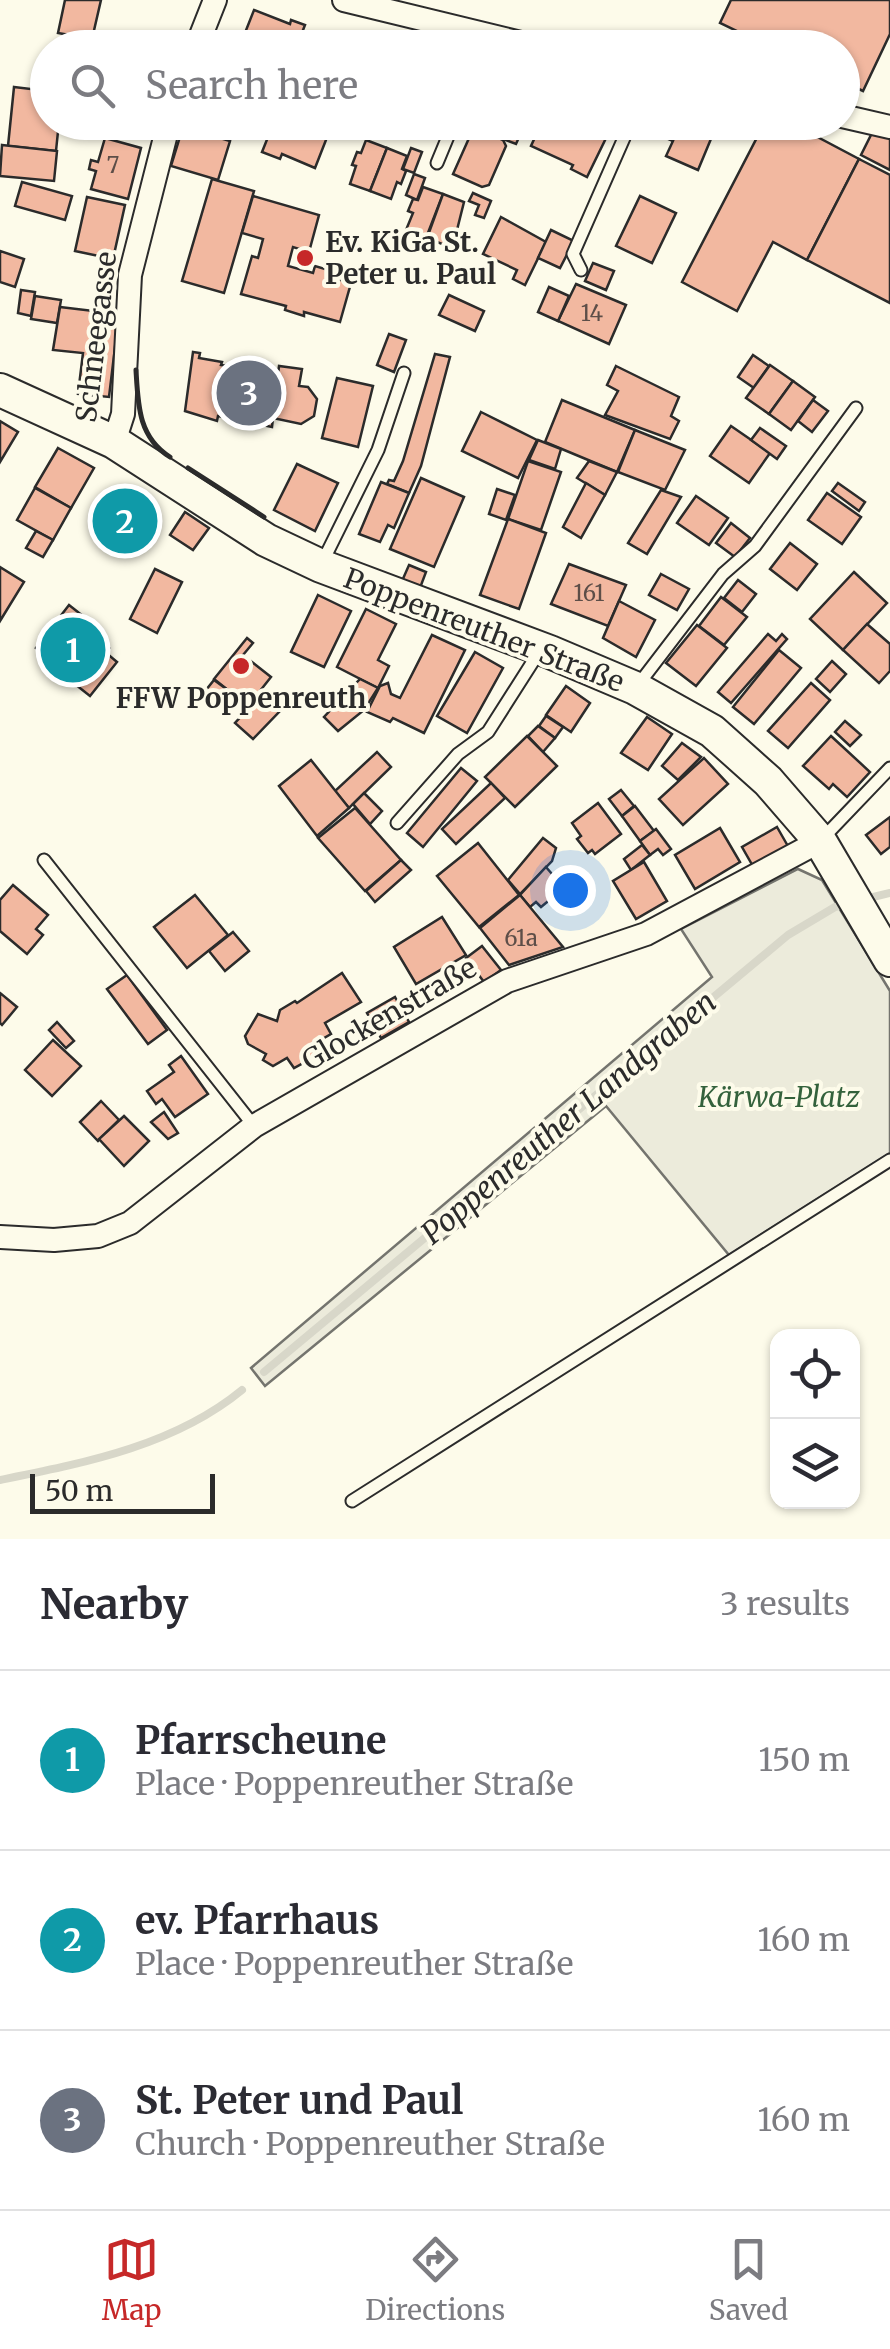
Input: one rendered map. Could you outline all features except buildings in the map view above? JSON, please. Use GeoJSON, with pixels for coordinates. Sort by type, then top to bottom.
{"type":"FeatureCollection","features":[{"type":"Feature","properties":{"kind":"street"},"geometry":{"type":"LineString","coordinates":[[203,30],[215,0]]}},
{"type":"Feature","properties":{"kind":"street"},"geometry":{"type":"LineString","coordinates":[[344,0],[445,30]]}},
{"type":"Feature","properties":{"kind":"street"},"geometry":{"type":"LineString","coordinates":[[860,120],[890,126]]}},
{"type":"Feature","properties":{"kind":"street","name":"Schneegasse"},"geometry":{"type":"LineString","coordinates":[[114,442],[123,414],[130,276],[164,140]]}},
{"type":"Feature","properties":{"kind":"street","name":"Poppenreuther Straße"},"geometry":{"type":"LineString","coordinates":[[0,390],[114,442],[266,540],[320,566],[635,688],[712,730],[768,781],[820,840],[879,934]]}},
{"type":"Feature","properties":{"kind":"street","name":"Glockenstraße"},"geometry":{"type":"LineString","coordinates":[[0,1237],[54,1240],[98,1236],[130,1224],[254,1126],[507,981],[646,934],[820,840]]}},
{"type":"Feature","properties":{"kind":"lane"},"geometry":{"type":"LineString","coordinates":[[438,164],[447,140]]}},
{"type":"Feature","properties":{"kind":"lane"},"geometry":{"type":"LineString","coordinates":[[580,270],[573,254],[623,140]]}},
{"type":"Feature","properties":{"kind":"lane"},"geometry":{"type":"LineString","coordinates":[[320,566],[378,450],[404,372]]}},
{"type":"Feature","properties":{"kind":"lane"},"geometry":{"type":"LineString","coordinates":[[635,688],[723,574],[755,546],[856,408]]}},
{"type":"Feature","properties":{"kind":"lane"},"geometry":{"type":"LineString","coordinates":[[397,823],[458,754],[488,732],[541,649]]}},
{"type":"Feature","properties":{"kind":"lane"},"geometry":{"type":"LineString","coordinates":[[820,840],[890,768]]}},
{"type":"Feature","properties":{"kind":"lane"},"geometry":{"type":"LineString","coordinates":[[44,860],[254,1126]]}},
{"type":"Feature","properties":{"kind":"lane"},"geometry":{"type":"LineString","coordinates":[[352,1501],[890,1160]]}},
{"type":"Feature","properties":{"kind":"green space","name":"Kärwa-Platz"},"geometry":{"type":"Polygon","coordinates":[[[798,869],[822,880],[890,991],[890,1153],[729,1255],[606,1106],[265,1386],[251,1368],[712,977],[681,929],[798,869]]]}},
{"type":"Feature","properties":{"kind":"waterway","name":"Poppenreuther Landgraben"},"geometry":{"type":"LineString","coordinates":[[865,899],[890,893]]}},
{"type":"Feature","properties":{"kind":"waterway","name":"Poppenreuther Landgraben"},"geometry":{"type":"LineString","coordinates":[[264,1372],[788,935],[847,904]]}},
{"type":"Feature","properties":{"kind":"waterway","name":"Poppenreuther Landgraben"},"geometry":{"type":"LineString","coordinates":[[0,1480],[96,1459],[158,1439],[216,1409],[242,1390]]}},
{"type":"Feature","properties":{"kind":"wall"},"geometry":{"type":"LineString","coordinates":[[136,370],[139,407],[146,430],[170,457]]}},
{"type":"Feature","properties":{"kind":"wall"},"geometry":{"type":"LineString","coordinates":[[188,468],[264,517]]}},
{"type":"Feature","properties":{"kind":"place","name":"Ev. KiGa St. Peter u. Paul"},"geometry":{"type":"Point","coordinates":[305,258]}},
{"type":"Feature","properties":{"kind":"place","name":"St. Peter und Paul"},"geometry":{"type":"Point","coordinates":[249,393]}},
{"type":"Feature","properties":{"kind":"place","name":"ev. Pfarrhaus"},"geometry":{"type":"Point","coordinates":[125,521]}},
{"type":"Feature","properties":{"kind":"place","name":"Pfarrscheune"},"geometry":{"type":"Point","coordinates":[73,650]}},
{"type":"Feature","properties":{"kind":"place","name":"FFW Poppenreuth"},"geometry":{"type":"Point","coordinates":[241,666]}}]}
